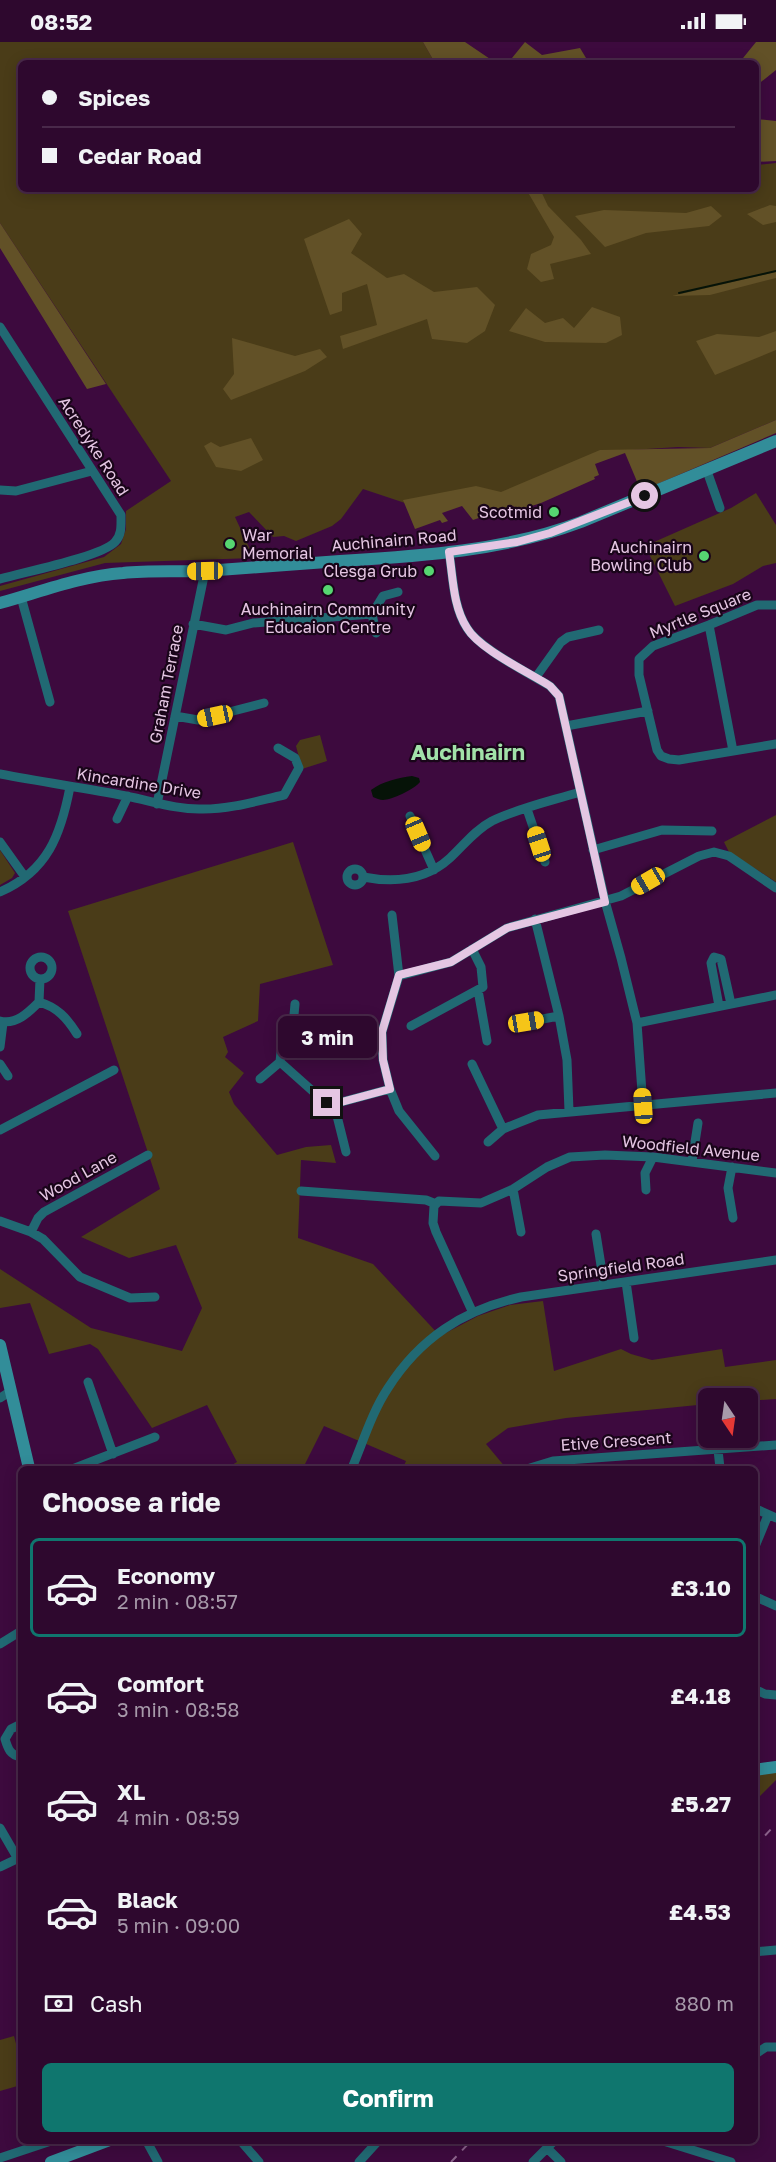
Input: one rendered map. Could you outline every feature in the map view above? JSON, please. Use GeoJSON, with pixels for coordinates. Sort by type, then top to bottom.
{"type":"FeatureCollection","features":[{"type":"Feature","properties":{"kind":"main road","name":"Auchinairn Road"},"geometry":{"type":"LineString","coordinates":[[0,603],[92,577],[113,574],[205,571],[449,552],[517,542],[550,533],[776,441]]}},
{"type":"Feature","properties":{"kind":"main road"},"geometry":{"type":"LineString","coordinates":[[0,1345],[29,1466]]}},
{"type":"Feature","properties":{"kind":"main road"},"geometry":{"type":"LineString","coordinates":[[758,1769],[776,1767]]}},
{"type":"Feature","properties":{"kind":"main road"},"geometry":{"type":"LineString","coordinates":[[51,2162],[65,2160],[101,2144]]}},
{"type":"Feature","properties":{"kind":"street","name":"Acredyke Road"},"geometry":{"type":"LineString","coordinates":[[0,327],[121,515],[121,529],[116,541],[102,552],[0,579]]}},
{"type":"Feature","properties":{"kind":"street"},"geometry":{"type":"LineString","coordinates":[[0,490],[16,490],[92,471]]}},
{"type":"Feature","properties":{"kind":"street"},"geometry":{"type":"LineString","coordinates":[[707,471],[720,508]]}},
{"type":"Feature","properties":{"kind":"street"},"geometry":{"type":"LineString","coordinates":[[449,552],[460,613],[468,630],[480,642],[550,686],[559,696],[605,902],[637,1023],[643,1106]]}},
{"type":"Feature","properties":{"kind":"street","name":"Graham Terrace"},"geometry":{"type":"LineString","coordinates":[[157,804],[205,571]]}},
{"type":"Feature","properties":{"kind":"street"},"geometry":{"type":"LineString","coordinates":[[376,633],[372,614],[383,596],[398,592]]}},
{"type":"Feature","properties":{"kind":"street"},"geometry":{"type":"LineString","coordinates":[[21,597],[50,702]]}},
{"type":"Feature","properties":{"kind":"street","name":"Myrtle Square"},"geometry":{"type":"LineString","coordinates":[[776,605],[757,605],[653,646],[639,659],[639,675],[657,750],[661,756],[679,760],[776,744]]}},
{"type":"Feature","properties":{"kind":"street"},"geometry":{"type":"LineString","coordinates":[[193,624],[226,630],[253,623],[372,614]]}},
{"type":"Feature","properties":{"kind":"street"},"geometry":{"type":"LineString","coordinates":[[709,625],[733,751]]}},
{"type":"Feature","properties":{"kind":"street"},"geometry":{"type":"LineString","coordinates":[[536,677],[561,642],[568,637],[598,630]]}},
{"type":"Feature","properties":{"kind":"street"},"geometry":{"type":"LineString","coordinates":[[175,716],[198,720],[264,703]]}},
{"type":"Feature","properties":{"kind":"street"},"geometry":{"type":"LineString","coordinates":[[566,726],[648,711]]}},
{"type":"Feature","properties":{"kind":"street","name":"Kincardine Drive"},"geometry":{"type":"LineString","coordinates":[[0,774],[128,796],[157,804],[206,810],[249,804],[284,795],[299,768],[295,758],[278,748]]}},
{"type":"Feature","properties":{"kind":"street"},"geometry":{"type":"LineString","coordinates":[[0,892],[25,878],[45,858],[63,823],[70,787]]}},
{"type":"Feature","properties":{"kind":"street"},"geometry":{"type":"LineString","coordinates":[[363,877],[398,880],[422,875],[434,870],[449,859],[483,826],[512,812],[580,792]]}},
{"type":"Feature","properties":{"kind":"street"},"geometry":{"type":"LineString","coordinates":[[117,819],[128,796]]}},
{"type":"Feature","properties":{"kind":"street"},"geometry":{"type":"LineString","coordinates":[[527,809],[545,862]]}},
{"type":"Feature","properties":{"kind":"street"},"geometry":{"type":"LineString","coordinates":[[410,816],[434,870]]}},
{"type":"Feature","properties":{"kind":"street"},"geometry":{"type":"LineString","coordinates":[[593,850],[662,830],[712,831]]}},
{"type":"Feature","properties":{"kind":"street"},"geometry":{"type":"LineString","coordinates":[[697,831],[697,841]]}},
{"type":"Feature","properties":{"kind":"street"},"geometry":{"type":"LineString","coordinates":[[0,842],[25,878]]}},
{"type":"Feature","properties":{"kind":"street"},"geometry":{"type":"LineString","coordinates":[[399,975],[451,962],[507,928],[621,896],[699,856],[714,852],[729,856],[776,888]]}},
{"type":"Feature","properties":{"kind":"street"},"geometry":{"type":"LineString","coordinates":[[392,915],[399,975],[382,1032],[383,1060],[390,1089],[399,1111],[435,1156]]}},
{"type":"Feature","properties":{"kind":"street"},"geometry":{"type":"LineString","coordinates":[[535,919],[559,1016],[567,1060],[569,1111]]}},
{"type":"Feature","properties":{"kind":"street"},"geometry":{"type":"LineString","coordinates":[[411,1026],[483,987],[481,967],[472,949]]}},
{"type":"Feature","properties":{"kind":"street"},"geometry":{"type":"LineString","coordinates":[[719,1006],[711,963],[714,957],[721,959],[731,1004]]}},
{"type":"Feature","properties":{"kind":"street"},"geometry":{"type":"LineString","coordinates":[[0,1047],[2,1022],[24,1018],[39,1002],[40,979]]}},
{"type":"Feature","properties":{"kind":"street"},"geometry":{"type":"LineString","coordinates":[[478,990],[487,1041]]}},
{"type":"Feature","properties":{"kind":"street"},"geometry":{"type":"LineString","coordinates":[[637,1023],[776,995]]}},
{"type":"Feature","properties":{"kind":"street"},"geometry":{"type":"LineString","coordinates":[[39,1002],[50,1005],[67,1017],[77,1034]]}},
{"type":"Feature","properties":{"kind":"street"},"geometry":{"type":"LineString","coordinates":[[260,1079],[280,1062],[281,1052],[292,1037],[295,1004]]}},
{"type":"Feature","properties":{"kind":"street"},"geometry":{"type":"LineString","coordinates":[[526,1022],[559,1016]]}},
{"type":"Feature","properties":{"kind":"street"},"geometry":{"type":"LineString","coordinates":[[280,1062],[327,1103],[334,1104],[390,1089]]}},
{"type":"Feature","properties":{"kind":"street"},"geometry":{"type":"LineString","coordinates":[[0,1064],[8,1076]]}},
{"type":"Feature","properties":{"kind":"street"},"geometry":{"type":"LineString","coordinates":[[472,1064],[503,1130]]}},
{"type":"Feature","properties":{"kind":"street"},"geometry":{"type":"LineString","coordinates":[[0,1130],[114,1070]]}},
{"type":"Feature","properties":{"kind":"street"},"geometry":{"type":"LineString","coordinates":[[488,1142],[503,1130],[538,1115],[776,1093]]}},
{"type":"Feature","properties":{"kind":"street"},"geometry":{"type":"LineString","coordinates":[[334,1104],[346,1152]]}},
{"type":"Feature","properties":{"kind":"street"},"geometry":{"type":"LineString","coordinates":[[692,1161],[698,1123]]}},
{"type":"Feature","properties":{"kind":"street","name":"Wood Lane"},"geometry":{"type":"LineString","coordinates":[[31,1232],[44,1212],[148,1155]]}},
{"type":"Feature","properties":{"kind":"street","name":"Woodfield Avenue"},"geometry":{"type":"LineString","coordinates":[[301,1191],[426,1200],[435,1208],[439,1202],[447,1201],[481,1203],[513,1189],[570,1156],[653,1157],[776,1172]]}},
{"type":"Feature","properties":{"kind":"street"},"geometry":{"type":"LineString","coordinates":[[646,1190],[645,1173],[653,1157]]}},
{"type":"Feature","properties":{"kind":"street"},"geometry":{"type":"LineString","coordinates":[[732,1167],[728,1188],[733,1218]]}},
{"type":"Feature","properties":{"kind":"street"},"geometry":{"type":"LineString","coordinates":[[513,1189],[521,1232]]}},
{"type":"Feature","properties":{"kind":"street"},"geometry":{"type":"LineString","coordinates":[[435,1208],[433,1223],[436,1232],[472,1311]]}},
{"type":"Feature","properties":{"kind":"street"},"geometry":{"type":"LineString","coordinates":[[0,1221],[31,1232],[42,1239],[80,1277],[130,1298],[155,1297]]}},
{"type":"Feature","properties":{"kind":"street"},"geometry":{"type":"LineString","coordinates":[[596,1234],[604,1284]]}},
{"type":"Feature","properties":{"kind":"street","name":"Springfield Road"},"geometry":{"type":"LineString","coordinates":[[353,1466],[387,1390],[407,1362],[435,1334],[472,1311],[521,1296],[776,1260]]}},
{"type":"Feature","properties":{"kind":"street"},"geometry":{"type":"LineString","coordinates":[[626,1282],[634,1338]]}},
{"type":"Feature","properties":{"kind":"street"},"geometry":{"type":"LineString","coordinates":[[88,1382],[113,1454]]}},
{"type":"Feature","properties":{"kind":"street"},"geometry":{"type":"LineString","coordinates":[[0,1398],[11,1391]]}},
{"type":"Feature","properties":{"kind":"street"},"geometry":{"type":"LineString","coordinates":[[80,1466],[155,1437]]}},
{"type":"Feature","properties":{"kind":"street","name":"Etive Crescent"},"geometry":{"type":"LineString","coordinates":[[537,1466],[553,1461],[776,1445]]}},
{"type":"Feature","properties":{"kind":"street"},"geometry":{"type":"LineString","coordinates":[[718,1450],[720,1466]]}},
{"type":"Feature","properties":{"kind":"street"},"geometry":{"type":"LineString","coordinates":[[758,1510],[772,1516],[758,1542]]}},
{"type":"Feature","properties":{"kind":"street"},"geometry":{"type":"LineString","coordinates":[[758,1598],[776,1606]]}},
{"type":"Feature","properties":{"kind":"street"},"geometry":{"type":"LineString","coordinates":[[0,1644],[18,1632]]}},
{"type":"Feature","properties":{"kind":"street"},"geometry":{"type":"LineString","coordinates":[[758,1691],[776,1695]]}},
{"type":"Feature","properties":{"kind":"street"},"geometry":{"type":"LineString","coordinates":[[18,1726],[5,1739],[8,1750],[18,1756]]}},
{"type":"Feature","properties":{"kind":"street"},"geometry":{"type":"LineString","coordinates":[[0,1828],[18,1855]]}},
{"type":"Feature","properties":{"kind":"street"},"geometry":{"type":"LineString","coordinates":[[0,1867],[18,1859]]}},
{"type":"Feature","properties":{"kind":"street"},"geometry":{"type":"LineString","coordinates":[[758,1952],[776,1950]]}},
{"type":"Feature","properties":{"kind":"street"},"geometry":{"type":"LineString","coordinates":[[758,2052],[766,2047],[776,2047]]}},
{"type":"Feature","properties":{"kind":"street"},"geometry":{"type":"LineString","coordinates":[[0,2158],[42,2144]]}},
{"type":"Feature","properties":{"kind":"street"},"geometry":{"type":"LineString","coordinates":[[148,2144],[158,2162]]}},
{"type":"Feature","properties":{"kind":"street"},"geometry":{"type":"LineString","coordinates":[[243,2144],[259,2162]]}},
{"type":"Feature","properties":{"kind":"street"},"geometry":{"type":"LineString","coordinates":[[359,2162],[372,2144]]}},
{"type":"Feature","properties":{"kind":"street"},"geometry":{"type":"LineString","coordinates":[[533,2162],[551,2144]]}},
{"type":"Feature","properties":{"kind":"street"},"geometry":{"type":"LineString","coordinates":[[680,2144],[731,2162]]}},
{"type":"Feature","properties":{"kind":"street"},"geometry":{"type":"LineString","coordinates":[[547,2148],[561,2162]]}},
{"type":"Feature","properties":{"kind":"shaded area"},"geometry":{"type":"Polygon","coordinates":[[[0,42],[423,42],[433,60],[18,60],[18,192],[759,192],[759,165],[776,163],[776,420],[710,448],[678,447],[600,452],[501,493],[405,503],[363,489],[341,519],[332,526],[296,541],[284,536],[273,537],[249,512],[235,517],[254,558],[105,563],[0,591],[0,586],[104,557],[121,544],[126,529],[126,511],[171,481],[0,223],[0,42]]]}},
{"type":"Feature","properties":{"kind":"shaded area"},"geometry":{"type":"Polygon","coordinates":[[[423,42],[465,42],[492,60],[433,60],[423,42]]]}},
{"type":"Feature","properties":{"kind":"shaded area"},"geometry":{"type":"Polygon","coordinates":[[[525,42],[542,55],[580,48],[587,60],[514,60],[512,58],[525,42]]]}},
{"type":"Feature","properties":{"kind":"shaded area"},"geometry":{"type":"Polygon","coordinates":[[[756,42],[776,42],[776,70],[759,84],[759,60],[741,60],[756,42]]]}},
{"type":"Feature","properties":{"kind":"shaded area"},"geometry":{"type":"Polygon","coordinates":[[[759,119],[776,121],[776,161],[759,162],[759,119]]]}},
{"type":"Feature","properties":{"kind":"shaded area"},"geometry":{"type":"Polygon","coordinates":[[[528,192],[541,192],[548,206],[581,240],[591,254],[550,264],[554,279],[541,282],[527,269],[531,254],[551,245],[554,237],[528,192]]]}},
{"type":"Feature","properties":{"kind":"shaded area"},"geometry":{"type":"Polygon","coordinates":[[[770,205],[776,206],[776,222],[763,225],[747,214],[770,205]]]}},
{"type":"Feature","properties":{"kind":"shaded area"},"geometry":{"type":"Polygon","coordinates":[[[711,206],[722,216],[709,226],[646,233],[605,247],[575,216],[604,210],[686,213],[711,206]]]}},
{"type":"Feature","properties":{"kind":"shaded area"},"geometry":{"type":"Polygon","coordinates":[[[349,219],[362,234],[351,253],[387,278],[404,274],[434,292],[477,287],[495,305],[485,331],[467,343],[432,339],[427,319],[343,349],[340,336],[377,325],[367,284],[342,293],[342,311],[330,315],[304,239],[349,219]]]}},
{"type":"Feature","properties":{"kind":"shaded area"},"geometry":{"type":"Polygon","coordinates":[[[0,223],[106,384],[87,389],[0,248],[0,223]]]}},
{"type":"Feature","properties":{"kind":"shaded area"},"geometry":{"type":"Polygon","coordinates":[[[776,272],[776,278],[710,295],[672,296],[776,272]]]}},
{"type":"Feature","properties":{"kind":"shaded area"},"geometry":{"type":"Polygon","coordinates":[[[592,307],[620,317],[622,335],[606,343],[545,342],[509,331],[526,308],[545,323],[563,318],[574,328],[592,307]]]}},
{"type":"Feature","properties":{"kind":"shaded area"},"geometry":{"type":"Polygon","coordinates":[[[776,331],[776,350],[715,375],[696,341],[717,334],[759,337],[776,331]]]}},
{"type":"Feature","properties":{"kind":"shaded area"},"geometry":{"type":"Polygon","coordinates":[[[232,338],[295,356],[320,349],[327,357],[305,371],[231,400],[223,389],[234,374],[232,338]]]}},
{"type":"Feature","properties":{"kind":"shaded area"},"geometry":{"type":"Polygon","coordinates":[[[776,420],[776,433],[641,491],[625,453],[595,464],[599,475],[594,477],[595,479],[541,503],[519,510],[513,506],[473,520],[462,506],[442,513],[448,521],[442,523],[440,520],[415,529],[403,500],[476,486],[501,492],[600,450],[710,448],[776,420]]]}},
{"type":"Feature","properties":{"kind":"shaded area"},"geometry":{"type":"Polygon","coordinates":[[[251,438],[263,460],[241,471],[216,467],[204,446],[211,442],[220,447],[251,438]]]}},
{"type":"Feature","properties":{"kind":"shaded area","name":"Auchinairn Bowling Club"},"geometry":{"type":"Polygon","coordinates":[[[756,493],[776,525],[776,563],[763,566],[733,584],[675,606],[645,546],[731,508],[756,493]]]}},
{"type":"Feature","properties":{"kind":"shaded area"},"geometry":{"type":"Polygon","coordinates":[[[320,735],[327,761],[302,769],[296,746],[300,740],[320,735]]]}},
{"type":"Feature","properties":{"kind":"shaded area"},"geometry":{"type":"Polygon","coordinates":[[[412,776],[419,778],[420,782],[408,791],[387,800],[373,797],[371,790],[380,784],[412,776]]]}},
{"type":"Feature","properties":{"kind":"shaded area"},"geometry":{"type":"Polygon","coordinates":[[[776,815],[776,882],[729,852],[724,842],[776,815]]]}},
{"type":"Feature","properties":{"kind":"shaded area"},"geometry":{"type":"Polygon","coordinates":[[[293,842],[333,965],[260,984],[258,1021],[223,1037],[228,1052],[225,1057],[244,1073],[229,1092],[234,1104],[277,1155],[306,1147],[331,1145],[336,1163],[301,1160],[298,1238],[373,1264],[440,1336],[478,1316],[510,1305],[543,1301],[554,1371],[621,1349],[652,1360],[722,1349],[725,1367],[776,1360],[776,1399],[758,1400],[758,1388],[698,1388],[698,1405],[566,1418],[508,1428],[486,1444],[504,1466],[404,1466],[406,1461],[324,1426],[304,1466],[230,1466],[237,1462],[207,1405],[152,1428],[98,1349],[90,1344],[49,1354],[30,1303],[0,1308],[0,1269],[91,1328],[182,1351],[202,1308],[176,1245],[129,1258],[81,1237],[160,1189],[68,911],[293,842]]]}},
{"type":"Feature","properties":{"kind":"shaded area"},"geometry":{"type":"Polygon","coordinates":[[[0,850],[15,873],[12,878],[0,885],[0,850]]]}},
{"type":"Feature","properties":{"kind":"shaded area"},"geometry":{"type":"Polygon","coordinates":[[[776,1772],[776,1780],[758,1798],[758,1774],[776,1772]]]}},
{"type":"Feature","properties":{"kind":"shaded area"},"geometry":{"type":"Polygon","coordinates":[[[14,2036],[18,2051],[18,2086],[0,2091],[0,2040],[14,2036]]]}},
{"type":"Feature","properties":{"kind":"waterway"},"geometry":{"type":"LineString","coordinates":[[679,293],[776,271]]}},
{"type":"Feature","properties":{"kind":"railway"},"geometry":{"type":"LineString","coordinates":[[758,1843],[776,1824]]}},
{"type":"Feature","properties":{"kind":"railway"},"geometry":{"type":"LineString","coordinates":[[451,2162],[468,2144]]}},
{"type":"Feature","properties":{"kind":"place","name":"Scotmid"},"geometry":{"type":"Point","coordinates":[554,512]}},
{"type":"Feature","properties":{"kind":"place","name":"War Memorial"},"geometry":{"type":"Point","coordinates":[230,544]}},
{"type":"Feature","properties":{"kind":"place","name":"Auchinairn Bowling Club"},"geometry":{"type":"Point","coordinates":[704,556]}},
{"type":"Feature","properties":{"kind":"place","name":"Clesga Grub"},"geometry":{"type":"Point","coordinates":[429,571]}},
{"type":"Feature","properties":{"kind":"place","name":"Auchinairn Community Educaion Centre"},"geometry":{"type":"Point","coordinates":[328,590]}},
{"type":"Feature","properties":{"kind":"district","name":"Auchinairn"},"geometry":{"type":"Point","coordinates":[468,752]}},
{"type":"Feature","properties":{"kind":"route"},"geometry":{"type":"LineString","coordinates":[[327,1103],[334,1104],[390,1089],[383,1060],[382,1032],[399,975],[451,962],[507,928],[605,902],[559,696],[550,686],[480,642],[468,630],[460,613],[449,552],[517,542],[550,533],[645,496]]}}]}
